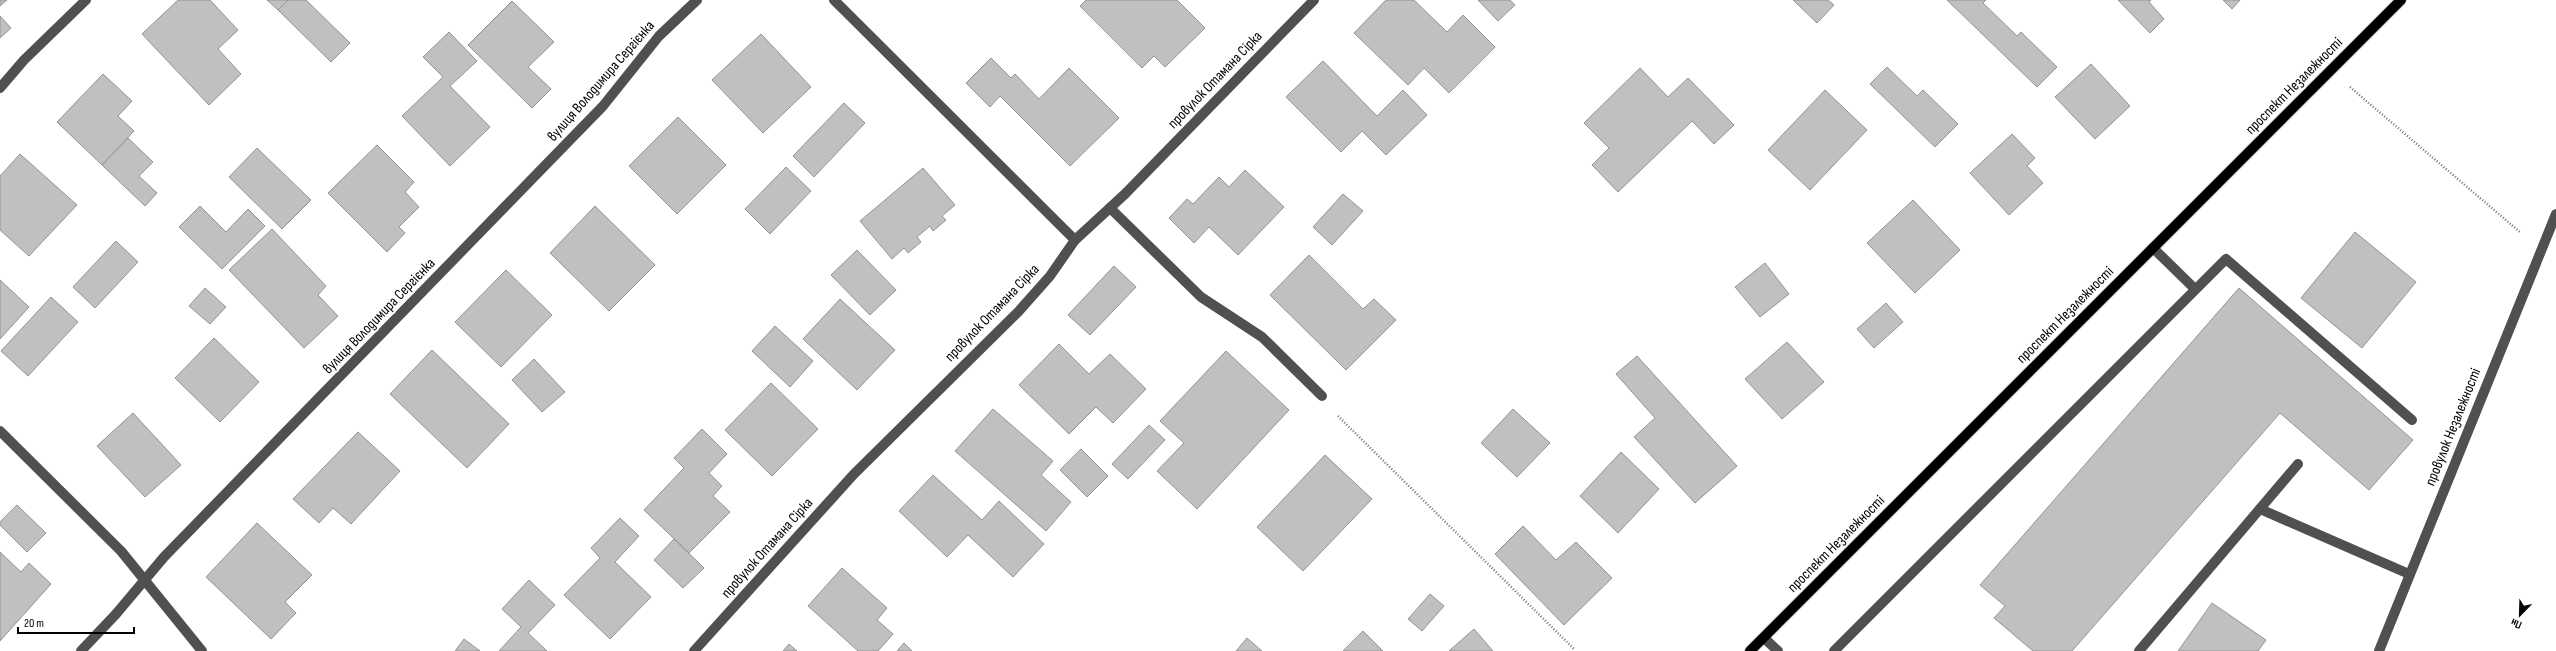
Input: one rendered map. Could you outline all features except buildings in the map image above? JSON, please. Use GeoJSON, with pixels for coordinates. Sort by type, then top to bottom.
{"type":"FeatureCollection","features":[{"type":"Feature","properties":{"kind":"main road","name":"проспект Незалежності"},"geometry":{"type":"LineString","coordinates":[[1750,651],[2401,0]]}},
{"type":"Feature","properties":{"kind":"street"},"geometry":{"type":"LineString","coordinates":[[0,88],[24,60],[86,0]]}},
{"type":"Feature","properties":{"kind":"street","name":"вулиця Володимира Сергієнка"},"geometry":{"type":"LineString","coordinates":[[81,651],[164,557],[603,106],[659,36],[697,0]]}},
{"type":"Feature","properties":{"kind":"street"},"geometry":{"type":"LineString","coordinates":[[834,0],[1075,240]]}},
{"type":"Feature","properties":{"kind":"street","name":"провулок Отамана Сірка"},"geometry":{"type":"LineString","coordinates":[[694,651],[854,474],[1019,311],[1050,276],[1075,240],[1110,208],[1314,0]]}},
{"type":"Feature","properties":{"kind":"street"},"geometry":{"type":"LineString","coordinates":[[1110,208],[1201,297],[1262,337],[1322,396]]}},
{"type":"Feature","properties":{"kind":"street","name":"провулок Незалежності"},"geometry":{"type":"LineString","coordinates":[[2378,651],[2556,214]]}},
{"type":"Feature","properties":{"kind":"street"},"geometry":{"type":"LineString","coordinates":[[2153,248],[2195,290]]}},
{"type":"Feature","properties":{"kind":"street"},"geometry":{"type":"LineString","coordinates":[[1834,651],[2226,258],[2412,420]]}},
{"type":"Feature","properties":{"kind":"street"},"geometry":{"type":"LineString","coordinates":[[0,431],[121,551],[202,651]]}},
{"type":"Feature","properties":{"kind":"street"},"geometry":{"type":"LineString","coordinates":[[2139,651],[2298,464]]}},
{"type":"Feature","properties":{"kind":"street"},"geometry":{"type":"LineString","coordinates":[[2260,509],[2409,574]]}},
{"type":"Feature","properties":{"kind":"street"},"geometry":{"type":"LineString","coordinates":[[1764,638],[1778,651]]}},
{"type":"Feature","properties":{"kind":"path"},"geometry":{"type":"LineString","coordinates":[[2331,71],[2531,242],[2543,247]]}},
{"type":"Feature","properties":{"kind":"path"},"geometry":{"type":"LineString","coordinates":[[1322,396],[1330,408],[1574,649]]}}]}
